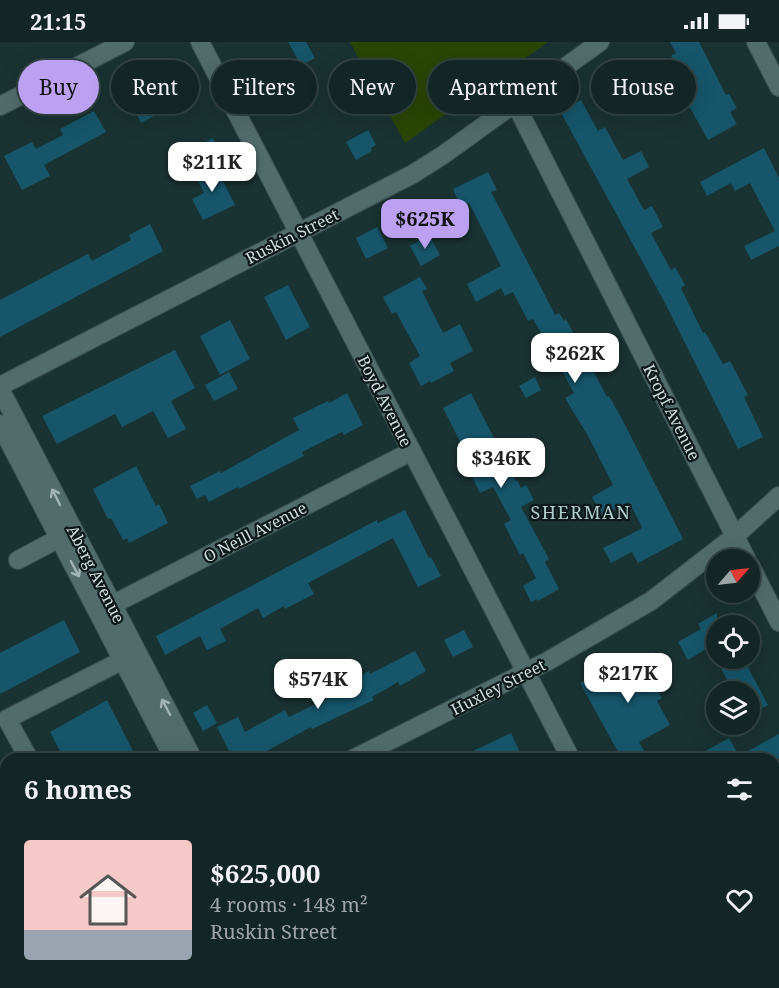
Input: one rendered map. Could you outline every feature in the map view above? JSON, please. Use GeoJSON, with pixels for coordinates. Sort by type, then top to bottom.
{"type":"FeatureCollection","features":[{"type":"Feature","properties":{"kind":"street"},"geometry":{"type":"LineString","coordinates":[[0,106],[125,42]]}},
{"type":"Feature","properties":{"kind":"street","name":"Boyd Avenue"},"geometry":{"type":"LineString","coordinates":[[200,42],[568,753]]}},
{"type":"Feature","properties":{"kind":"street","name":"Ruskin Street"},"geometry":{"type":"LineString","coordinates":[[575,60],[600,42]]}},
{"type":"Feature","properties":{"kind":"street"},"geometry":{"type":"LineString","coordinates":[[756,42],[779,87]]}},
{"type":"Feature","properties":{"kind":"street","name":"Ruskin Street"},"geometry":{"type":"LineString","coordinates":[[0,387],[412,174],[443,155],[500,114]]}},
{"type":"Feature","properties":{"kind":"street","name":"Kropf Avenue"},"geometry":{"type":"LineString","coordinates":[[521,114],[742,549]]}},
{"type":"Feature","properties":{"kind":"street","name":"Aberg Avenue"},"geometry":{"type":"LineString","coordinates":[[0,387],[66,534]]}},
{"type":"Feature","properties":{"kind":"street","name":"Aberg Avenue"},"geometry":{"type":"LineString","coordinates":[[0,424],[66,534],[105,608],[190,753]]}},
{"type":"Feature","properties":{"kind":"street","name":"O Neill Avenue"},"geometry":{"type":"LineString","coordinates":[[105,608],[412,451]]}},
{"type":"Feature","properties":{"kind":"street","name":"Huxley Street"},"geometry":{"type":"LineString","coordinates":[[365,753],[526,673],[651,601],[735,536],[779,496]]}},
{"type":"Feature","properties":{"kind":"street"},"geometry":{"type":"LineString","coordinates":[[18,560],[66,534]]}},
{"type":"Feature","properties":{"kind":"street"},"geometry":{"type":"LineString","coordinates":[[760,585],[779,622]]}},
{"type":"Feature","properties":{"kind":"street","name":"Aberg Avenue"},"geometry":{"type":"LineString","coordinates":[[105,608],[123,660],[171,753]]}},
{"type":"Feature","properties":{"kind":"street"},"geometry":{"type":"LineString","coordinates":[[26,753],[8,719],[123,660]]}},
{"type":"Feature","properties":{"kind":"green space"},"geometry":{"type":"Polygon","coordinates":[[[350,42],[548,42],[523,60],[428,60],[428,114],[446,114],[405,143],[389,114],[416,114],[416,60],[360,60],[350,42]]]}},
{"type":"Feature","properties":{"kind":"building"},"geometry":{"type":"Polygon","coordinates":[[[288,42],[306,42],[315,58],[298,60],[288,42]]]}},
{"type":"Feature","properties":{"kind":"building"},"geometry":{"type":"Polygon","coordinates":[[[670,42],[699,42],[726,95],[729,94],[737,108],[730,112],[737,124],[708,140],[694,114],[696,114],[696,60],[673,60],[671,56],[676,53],[670,42]]]}},
{"type":"Feature","properties":{"kind":"building"},"geometry":{"type":"Polygon","coordinates":[[[581,100],[598,131],[605,127],[623,160],[641,151],[649,167],[627,179],[644,210],[652,206],[663,227],[651,233],[671,270],[675,267],[685,285],[681,288],[703,333],[705,332],[723,364],[730,361],[748,395],[744,397],[763,437],[738,449],[665,303],[562,114],[579,114],[579,101],[581,100]]]}},
{"type":"Feature","properties":{"kind":"building"},"geometry":{"type":"Polygon","coordinates":[[[88,114],[96,114],[106,132],[44,165],[50,176],[22,190],[4,156],[32,142],[36,149],[63,135],[60,129],[88,114]]]}},
{"type":"Feature","properties":{"kind":"building"},"geometry":{"type":"Polygon","coordinates":[[[137,114],[158,114],[141,123],[137,114]]]}},
{"type":"Feature","properties":{"kind":"building"},"geometry":{"type":"Polygon","coordinates":[[[368,130],[376,145],[371,148],[372,151],[356,160],[346,142],[368,130]]]}},
{"type":"Feature","properties":{"kind":"building"},"geometry":{"type":"Polygon","coordinates":[[[213,138],[222,156],[202,166],[193,148],[213,138]]]}},
{"type":"Feature","properties":{"kind":"building"},"geometry":{"type":"Polygon","coordinates":[[[764,148],[779,178],[779,246],[751,260],[744,246],[775,231],[750,183],[735,191],[731,183],[707,196],[700,182],[764,148]]]}},
{"type":"Feature","properties":{"kind":"building"},"geometry":{"type":"Polygon","coordinates":[[[214,163],[235,205],[203,220],[192,199],[204,193],[194,173],[214,163]]]}},
{"type":"Feature","properties":{"kind":"building"},"geometry":{"type":"Polygon","coordinates":[[[488,172],[497,190],[491,192],[555,315],[559,313],[564,321],[566,319],[607,397],[609,396],[621,417],[683,539],[638,563],[632,552],[611,563],[603,548],[642,527],[629,502],[603,516],[592,497],[613,485],[565,398],[574,393],[561,369],[559,370],[550,353],[552,352],[533,319],[528,321],[513,292],[505,296],[501,288],[476,302],[467,284],[501,266],[469,203],[461,207],[453,189],[488,172]]]}},
{"type":"Feature","properties":{"kind":"building"},"geometry":{"type":"Polygon","coordinates":[[[424,209],[433,226],[418,233],[410,217],[424,209]]]}},
{"type":"Feature","properties":{"kind":"building"},"geometry":{"type":"Polygon","coordinates":[[[150,224],[163,251],[0,337],[0,300],[88,254],[92,261],[131,240],[129,235],[150,224]]]}},
{"type":"Feature","properties":{"kind":"building"},"geometry":{"type":"Polygon","coordinates":[[[377,227],[388,248],[366,259],[356,238],[377,227]]]}},
{"type":"Feature","properties":{"kind":"building"},"geometry":{"type":"Polygon","coordinates":[[[429,235],[440,255],[421,266],[410,246],[429,235]]]}},
{"type":"Feature","properties":{"kind":"building"},"geometry":{"type":"Polygon","coordinates":[[[420,277],[427,289],[422,291],[443,333],[460,324],[473,351],[450,363],[454,371],[421,386],[409,363],[420,356],[396,312],[392,314],[383,297],[420,277]]]}},
{"type":"Feature","properties":{"kind":"building"},"geometry":{"type":"Polygon","coordinates":[[[288,285],[310,327],[286,340],[264,297],[288,285]]]}},
{"type":"Feature","properties":{"kind":"building"},"geometry":{"type":"Polygon","coordinates":[[[230,320],[250,359],[220,375],[200,336],[230,320]]]}},
{"type":"Feature","properties":{"kind":"building"},"geometry":{"type":"Polygon","coordinates":[[[175,350],[195,388],[171,401],[186,429],[168,438],[153,411],[122,427],[115,414],[57,444],[42,416],[175,350]]]}},
{"type":"Feature","properties":{"kind":"building"},"geometry":{"type":"Polygon","coordinates":[[[229,372],[238,389],[214,401],[205,385],[229,372]]]}},
{"type":"Feature","properties":{"kind":"building"},"geometry":{"type":"Polygon","coordinates":[[[535,377],[541,390],[526,398],[519,386],[535,377]]]}},
{"type":"Feature","properties":{"kind":"building"},"geometry":{"type":"Polygon","coordinates":[[[347,393],[363,425],[344,435],[342,432],[302,452],[304,456],[239,489],[238,487],[209,502],[205,495],[197,499],[190,486],[220,471],[221,473],[299,430],[293,418],[347,393]]]}},
{"type":"Feature","properties":{"kind":"building"},"geometry":{"type":"Polygon","coordinates":[[[471,393],[516,481],[521,488],[526,485],[534,500],[521,507],[549,559],[545,562],[559,589],[538,601],[537,599],[531,602],[523,586],[536,578],[523,553],[520,555],[504,524],[511,520],[493,487],[480,493],[469,471],[474,469],[443,408],[471,393]]]}},
{"type":"Feature","properties":{"kind":"building"},"geometry":{"type":"Polygon","coordinates":[[[136,466],[156,506],[159,504],[168,523],[129,543],[127,538],[123,540],[111,518],[108,519],[93,489],[136,466]]]}},
{"type":"Feature","properties":{"kind":"building"},"geometry":{"type":"Polygon","coordinates":[[[405,510],[429,558],[431,557],[441,576],[418,587],[393,538],[308,583],[314,594],[285,609],[284,606],[263,618],[258,608],[220,629],[226,641],[207,650],[200,636],[165,655],[156,636],[377,520],[378,523],[405,510]]]}},
{"type":"Feature","properties":{"kind":"building"},"geometry":{"type":"Polygon","coordinates":[[[706,619],[706,649],[688,660],[678,642],[701,629],[698,624],[706,619]]]}},
{"type":"Feature","properties":{"kind":"building"},"geometry":{"type":"Polygon","coordinates":[[[64,620],[80,652],[0,694],[0,653],[64,620]]]}},
{"type":"Feature","properties":{"kind":"building"},"geometry":{"type":"Polygon","coordinates":[[[464,630],[473,647],[453,657],[444,640],[464,630]]]}},
{"type":"Feature","properties":{"kind":"building"},"geometry":{"type":"Polygon","coordinates":[[[415,651],[426,671],[400,686],[398,682],[372,697],[374,700],[312,729],[311,727],[263,753],[230,753],[217,727],[238,717],[245,732],[285,710],[289,717],[330,697],[328,693],[369,671],[370,674],[415,651]]]}},
{"type":"Feature","properties":{"kind":"building"},"geometry":{"type":"Polygon","coordinates":[[[652,652],[661,670],[650,676],[662,698],[657,701],[670,725],[639,742],[645,753],[619,753],[580,683],[626,659],[629,664],[652,652]]]}},
{"type":"Feature","properties":{"kind":"building"},"geometry":{"type":"Polygon","coordinates":[[[722,669],[749,669],[755,681],[728,681],[722,669]]]}},
{"type":"Feature","properties":{"kind":"building"},"geometry":{"type":"Polygon","coordinates":[[[760,690],[768,705],[760,709],[760,690]]]}},
{"type":"Feature","properties":{"kind":"building"},"geometry":{"type":"Polygon","coordinates":[[[107,700],[134,753],[61,753],[50,732],[107,700]]]}},
{"type":"Feature","properties":{"kind":"building"},"geometry":{"type":"Polygon","coordinates":[[[207,705],[217,723],[203,731],[193,713],[207,705]]]}},
{"type":"Feature","properties":{"kind":"building"},"geometry":{"type":"Polygon","coordinates":[[[511,733],[520,753],[469,753],[511,733]]]}},
{"type":"Feature","properties":{"kind":"building"},"geometry":{"type":"Polygon","coordinates":[[[779,734],[779,753],[744,753],[779,734]]]}},
{"type":"Feature","properties":{"kind":"building"},"geometry":{"type":"Polygon","coordinates":[[[729,738],[737,753],[702,753],[729,738]]]}},
{"type":"Feature","properties":{"kind":"district","name":"SHERMAN"},"geometry":{"type":"Point","coordinates":[581,513]}}]}
